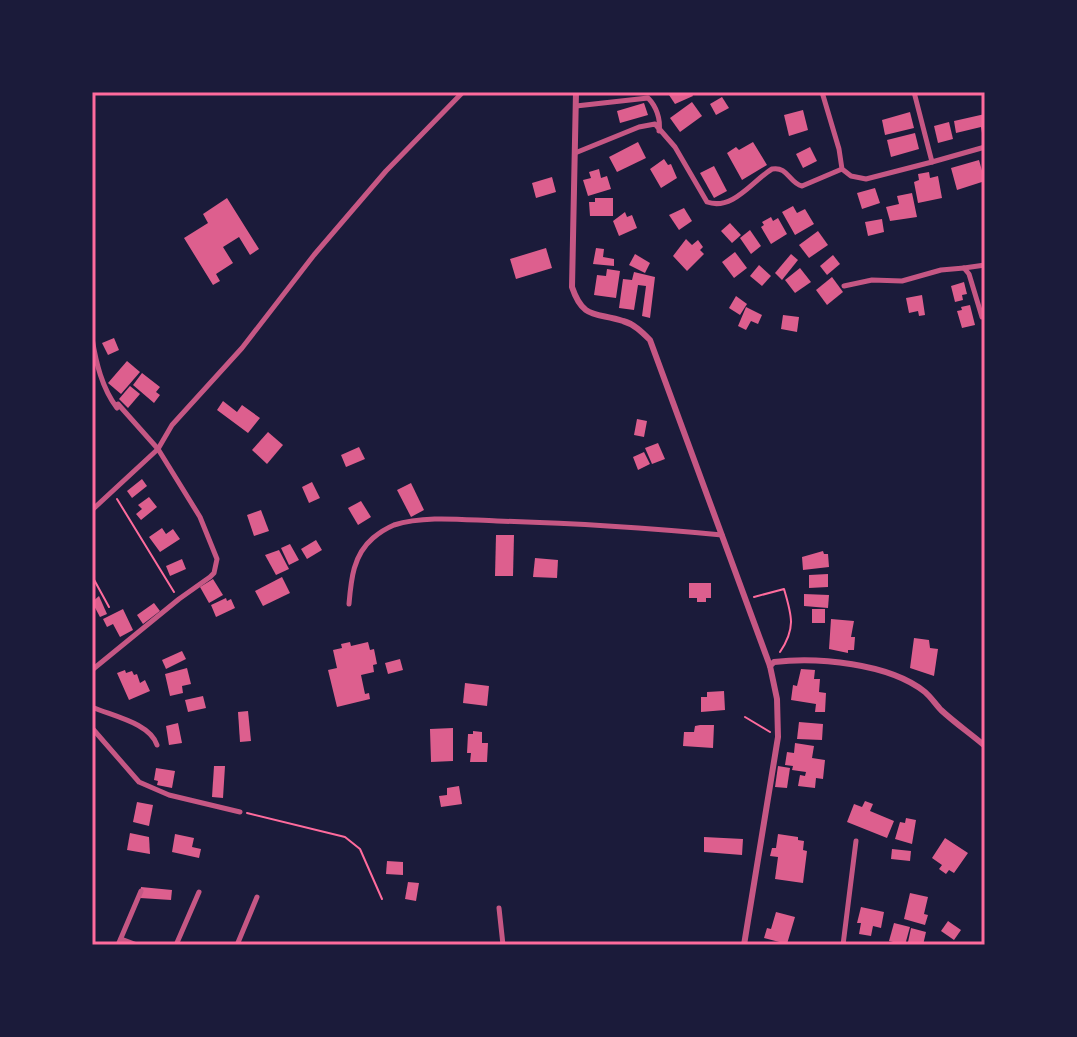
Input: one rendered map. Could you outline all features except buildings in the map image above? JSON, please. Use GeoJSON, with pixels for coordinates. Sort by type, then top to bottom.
{"type":"FeatureCollection","features":[{"type":"Feature","properties":{"kind":"street"},"geometry":{"type":"LineString","coordinates":[[92,510],[158,449],[172,425],[242,348],[314,255],[386,171],[463,92]]}},
{"type":"Feature","properties":{"kind":"street"},"geometry":{"type":"LineString","coordinates":[[576,92],[572,287],[575,297],[590,313],[622,320],[639,329],[650,340],[772,664],[778,737],[744,945]]}},
{"type":"Feature","properties":{"kind":"street"},"geometry":{"type":"LineString","coordinates":[[822,92],[842,169],[851,176],[866,179],[985,147]]}},
{"type":"Feature","properties":{"kind":"street"},"geometry":{"type":"LineString","coordinates":[[914,92],[932,162]]}},
{"type":"Feature","properties":{"kind":"street"},"geometry":{"type":"LineString","coordinates":[[576,106],[648,98],[655,105],[659,131]]}},
{"type":"Feature","properties":{"kind":"street"},"geometry":{"type":"LineString","coordinates":[[574,154],[655,124],[675,147],[707,202],[713,205],[727,203],[772,169],[784,170],[797,185],[802,186],[842,169]]}},
{"type":"Feature","properties":{"kind":"street"},"geometry":{"type":"LineString","coordinates":[[844,286],[872,280],[902,281],[941,270],[985,265]]}},
{"type":"Feature","properties":{"kind":"street"},"geometry":{"type":"LineString","coordinates":[[964,268],[969,274],[982,317]]}},
{"type":"Feature","properties":{"kind":"street"},"geometry":{"type":"LineString","coordinates":[[92,338],[98,369],[108,396],[158,449],[200,517],[217,559],[214,573],[92,670]]}},
{"type":"Feature","properties":{"kind":"street"},"geometry":{"type":"LineString","coordinates":[[349,604],[355,564],[362,551],[372,538],[392,526],[456,520],[558,523],[723,535]]}},
{"type":"Feature","properties":{"kind":"street"},"geometry":{"type":"LineString","coordinates":[[772,664],[822,660],[845,663],[906,681],[925,692],[985,746]]}},
{"type":"Feature","properties":{"kind":"street"},"geometry":{"type":"LineString","coordinates":[[92,707],[143,728],[155,737],[157,745]]}},
{"type":"Feature","properties":{"kind":"street"},"geometry":{"type":"LineString","coordinates":[[92,728],[139,782],[169,795],[240,812]]}},
{"type":"Feature","properties":{"kind":"street"},"geometry":{"type":"LineString","coordinates":[[843,945],[856,841]]}},
{"type":"Feature","properties":{"kind":"street"},"geometry":{"type":"LineString","coordinates":[[137,945],[119,942],[141,891]]}},
{"type":"Feature","properties":{"kind":"street"},"geometry":{"type":"LineString","coordinates":[[176,945],[199,892]]}},
{"type":"Feature","properties":{"kind":"street"},"geometry":{"type":"LineString","coordinates":[[237,945],[257,897]]}},
{"type":"Feature","properties":{"kind":"street"},"geometry":{"type":"LineString","coordinates":[[499,908],[503,945]]}},
{"type":"Feature","properties":{"kind":"path"},"geometry":{"type":"LineString","coordinates":[[112,491],[179,599]]}},
{"type":"Feature","properties":{"kind":"path"},"geometry":{"type":"LineString","coordinates":[[92,576],[109,607]]}},
{"type":"Feature","properties":{"kind":"path"},"geometry":{"type":"LineString","coordinates":[[746,601],[784,589],[790,611],[790,636],[772,664]]}},
{"type":"Feature","properties":{"kind":"path"},"geometry":{"type":"LineString","coordinates":[[745,717],[778,737]]}},
{"type":"Feature","properties":{"kind":"path"},"geometry":{"type":"LineString","coordinates":[[240,812],[345,837],[360,849],[382,899]]}}]}
